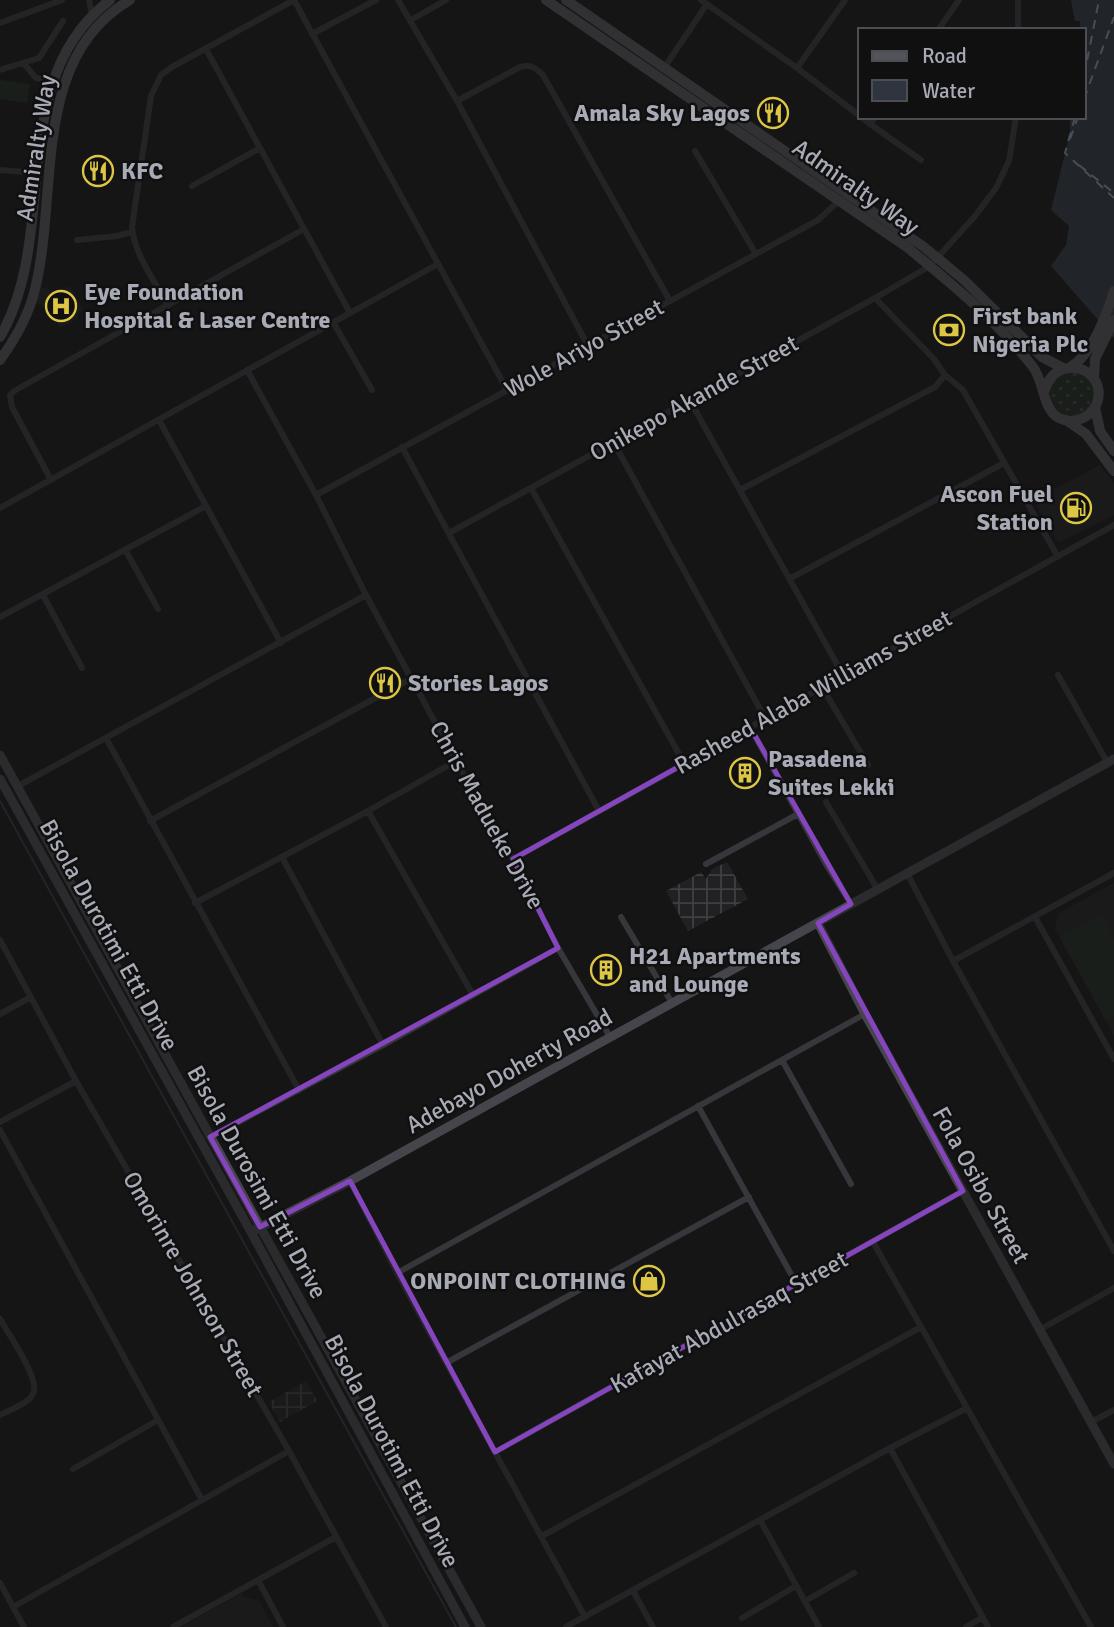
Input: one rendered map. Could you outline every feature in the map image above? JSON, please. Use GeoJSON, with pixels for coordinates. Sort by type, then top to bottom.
{"type":"FeatureCollection","features":[{"type":"Feature","properties":{"kind":"main road","name":"Admiralty Way"},"geometry":{"type":"LineString","coordinates":[[0,337],[15,308],[26,268],[44,116],[53,82],[68,45],[92,15],[110,0]]}},
{"type":"Feature","properties":{"kind":"main road","name":"Admiralty Way"},"geometry":{"type":"LineString","coordinates":[[0,360],[23,322],[36,288],[56,126],[66,79],[89,35],[112,12],[130,0]]}},
{"type":"Feature","properties":{"kind":"main road","name":"Admiralty Way"},"geometry":{"type":"LineString","coordinates":[[546,0],[842,197]]}},
{"type":"Feature","properties":{"kind":"main road","name":"Admiralty Way"},"geometry":{"type":"LineString","coordinates":[[566,0],[842,197],[908,248],[964,280],[1042,357],[1053,365],[1067,368]]}},
{"type":"Feature","properties":{"kind":"main road","name":"Admiralty Way"},"geometry":{"type":"LineString","coordinates":[[933,262],[1023,355],[1040,376],[1045,390]]}},
{"type":"Feature","properties":{"kind":"main road"},"geometry":{"type":"LineString","coordinates":[[1114,291],[1093,351],[1094,380],[1098,393],[1095,407],[1100,431],[1114,450]]}},
{"type":"Feature","properties":{"kind":"main road"},"geometry":{"type":"LineString","coordinates":[[1114,320],[1093,351],[1051,377],[1045,390],[1048,406],[1059,417],[1086,434],[1114,471]]}},
{"type":"Feature","properties":{"kind":"main road"},"geometry":{"type":"LineString","coordinates":[[1067,368],[1084,370],[1094,380]]}},
{"type":"Feature","properties":{"kind":"main road"},"geometry":{"type":"LineString","coordinates":[[1066,420],[1083,418],[1095,407]]}},
{"type":"Feature","properties":{"kind":"main road","name":"Bisola Durosimi Etti Drive"},"geometry":{"type":"LineString","coordinates":[[0,755],[210,1137],[256,1229],[481,1627]]}},
{"type":"Feature","properties":{"kind":"main road","name":"Adebayo Doherty Road"},"geometry":{"type":"LineString","coordinates":[[256,1229],[350,1181],[1111,760]]}},
{"type":"Feature","properties":{"kind":"main road","name":"Bisola Durotimi Etti Drive"},"geometry":{"type":"LineString","coordinates":[[0,779],[256,1229],[465,1627]]}},
{"type":"Feature","properties":{"kind":"main road","name":"Fola Osibo Street"},"geometry":{"type":"LineString","coordinates":[[818,923],[865,1014],[1114,1464]]}},
{"type":"Feature","properties":{"kind":"street"},"geometry":{"type":"LineString","coordinates":[[0,23],[62,0]]}},
{"type":"Feature","properties":{"kind":"street"},"geometry":{"type":"LineString","coordinates":[[89,0],[92,15]]}},
{"type":"Feature","properties":{"kind":"street"},"geometry":{"type":"LineString","coordinates":[[168,306],[132,232],[154,85],[172,67],[294,0],[507,390]]}},
{"type":"Feature","properties":{"kind":"street"},"geometry":{"type":"LineString","coordinates":[[312,34],[376,0]]}},
{"type":"Feature","properties":{"kind":"street"},"geometry":{"type":"LineString","coordinates":[[398,0],[457,101],[588,346]]}},
{"type":"Feature","properties":{"kind":"street"},"geometry":{"type":"LineString","coordinates":[[411,20],[446,0]]}},
{"type":"Feature","properties":{"kind":"street"},"geometry":{"type":"LineString","coordinates":[[797,68],[845,0]]}},
{"type":"Feature","properties":{"kind":"street"},"geometry":{"type":"LineString","coordinates":[[939,28],[959,0]]}},
{"type":"Feature","properties":{"kind":"street"},"geometry":{"type":"LineString","coordinates":[[1018,0],[1018,28]]}},
{"type":"Feature","properties":{"kind":"street"},"geometry":{"type":"LineString","coordinates":[[664,68],[704,2],[858,115]]}},
{"type":"Feature","properties":{"kind":"street"},"geometry":{"type":"LineString","coordinates":[[0,70],[39,58],[63,21]]}},
{"type":"Feature","properties":{"kind":"street"},"geometry":{"type":"LineString","coordinates":[[206,49],[351,313]]}},
{"type":"Feature","properties":{"kind":"street"},"geometry":{"type":"LineString","coordinates":[[24,64],[36,78],[53,82]]}},
{"type":"Feature","properties":{"kind":"street"},"geometry":{"type":"LineString","coordinates":[[457,101],[520,67],[527,65],[544,75],[670,301]]}},
{"type":"Feature","properties":{"kind":"street"},"geometry":{"type":"LineString","coordinates":[[864,119],[921,160]]}},
{"type":"Feature","properties":{"kind":"street"},"geometry":{"type":"LineString","coordinates":[[870,124],[874,119]]}},
{"type":"Feature","properties":{"kind":"street","name":"Onikepo Akande Street"},"geometry":{"type":"LineString","coordinates":[[449,533],[875,298],[933,262],[975,216],[996,188],[1009,161],[1016,119]]}},
{"type":"Feature","properties":{"kind":"street"},"geometry":{"type":"LineString","coordinates":[[192,187],[260,148]]}},
{"type":"Feature","properties":{"kind":"street"},"geometry":{"type":"LineString","coordinates":[[695,151],[756,254]]}},
{"type":"Feature","properties":{"kind":"street"},"geometry":{"type":"LineString","coordinates":[[0,170],[37,173]]}},
{"type":"Feature","properties":{"kind":"street","name":"Wole Ariyo Street"},"geometry":{"type":"LineString","coordinates":[[316,495],[818,220],[842,197]]}},
{"type":"Feature","properties":{"kind":"street"},"geometry":{"type":"LineString","coordinates":[[51,480],[12,407],[10,395],[304,229]]}},
{"type":"Feature","properties":{"kind":"street"},"geometry":{"type":"LineString","coordinates":[[77,240],[106,238],[132,232]]}},
{"type":"Feature","properties":{"kind":"street"},"geometry":{"type":"LineString","coordinates":[[0,508],[438,264]]}},
{"type":"Feature","properties":{"kind":"street"},"geometry":{"type":"LineString","coordinates":[[875,298],[942,368],[945,375],[963,390],[1058,557]]}},
{"type":"Feature","properties":{"kind":"street"},"geometry":{"type":"LineString","coordinates":[[333,322],[372,390]]}},
{"type":"Feature","properties":{"kind":"street","name":"Chris Madueke Drive"},"geometry":{"type":"LineString","coordinates":[[247,370],[456,761],[610,1037]]}},
{"type":"Feature","properties":{"kind":"street"},"geometry":{"type":"LineString","coordinates":[[740,491],[935,387],[945,375]]}},
{"type":"Feature","properties":{"kind":"street"},"geometry":{"type":"LineString","coordinates":[[689,399],[843,675]]}},
{"type":"Feature","properties":{"kind":"street"},"geometry":{"type":"LineString","coordinates":[[159,420],[281,643]]}},
{"type":"Feature","properties":{"kind":"street"},"geometry":{"type":"LineString","coordinates":[[614,443],[765,718]]}},
{"type":"Feature","properties":{"kind":"street"},"geometry":{"type":"LineString","coordinates":[[402,447],[599,810]]}},
{"type":"Feature","properties":{"kind":"street"},"geometry":{"type":"LineString","coordinates":[[789,579],[1004,463]]}},
{"type":"Feature","properties":{"kind":"street"},"geometry":{"type":"LineString","coordinates":[[531,488],[684,763]]}},
{"type":"Feature","properties":{"kind":"street"},"geometry":{"type":"LineString","coordinates":[[0,617],[206,506]]}},
{"type":"Feature","properties":{"kind":"street","name":"Rasheed Alaba Williams Street"},"geometry":{"type":"LineString","coordinates":[[513,859],[1114,526]]}},
{"type":"Feature","properties":{"kind":"street"},"geometry":{"type":"LineString","coordinates":[[126,551],[158,609]]}},
{"type":"Feature","properties":{"kind":"street"},"geometry":{"type":"LineString","coordinates":[[43,595],[82,668]]}},
{"type":"Feature","properties":{"kind":"street"},"geometry":{"type":"LineString","coordinates":[[18,786],[366,595]]}},
{"type":"Feature","properties":{"kind":"street"},"geometry":{"type":"LineString","coordinates":[[1058,675],[1111,760]]}},
{"type":"Feature","properties":{"kind":"street"},"geometry":{"type":"LineString","coordinates":[[150,821],[412,678]]}},
{"type":"Feature","properties":{"kind":"street"},"geometry":{"type":"LineString","coordinates":[[822,687],[868,765]]}},
{"type":"Feature","properties":{"kind":"street"},"geometry":{"type":"LineString","coordinates":[[750,727],[851,904]]}},
{"type":"Feature","properties":{"kind":"street"},"geometry":{"type":"LineString","coordinates":[[106,738],[299,1090]]}},
{"type":"Feature","properties":{"kind":"street"},"geometry":{"type":"LineString","coordinates":[[195,903],[456,761]]}},
{"type":"Feature","properties":{"kind":"street"},"geometry":{"type":"LineString","coordinates":[[826,802],[878,890]]}},
{"type":"Feature","properties":{"kind":"street"},"geometry":{"type":"LineString","coordinates":[[368,811],[473,995]]}},
{"type":"Feature","properties":{"kind":"street"},"geometry":{"type":"LineString","coordinates":[[706,864],[799,814]]}},
{"type":"Feature","properties":{"kind":"street"},"geometry":{"type":"LineString","coordinates":[[282,858],[383,1045]]}},
{"type":"Feature","properties":{"kind":"street"},"geometry":{"type":"LineString","coordinates":[[907,873],[1114,1251]]}},
{"type":"Feature","properties":{"kind":"street"},"geometry":{"type":"LineString","coordinates":[[953,961],[1114,873]]}},
{"type":"Feature","properties":{"kind":"street"},"geometry":{"type":"LineString","coordinates":[[621,917],[672,1003]]}},
{"type":"Feature","properties":{"kind":"street"},"geometry":{"type":"LineString","coordinates":[[1035,917],[1114,1059]]}},
{"type":"Feature","properties":{"kind":"street","name":"Omorinre Johnson Street"},"geometry":{"type":"LineString","coordinates":[[0,940],[76,1081],[289,1451],[386,1627]]}},
{"type":"Feature","properties":{"kind":"street"},"geometry":{"type":"LineString","coordinates":[[210,1137],[558,948]]}},
{"type":"Feature","properties":{"kind":"street"},"geometry":{"type":"LineString","coordinates":[[0,1014],[31,997]]}},
{"type":"Feature","properties":{"kind":"street"},"geometry":{"type":"LineString","coordinates":[[397,1273],[865,1014]]}},
{"type":"Feature","properties":{"kind":"street"},"geometry":{"type":"LineString","coordinates":[[782,1060],[850,1184]]}},
{"type":"Feature","properties":{"kind":"street"},"geometry":{"type":"LineString","coordinates":[[0,1122],[76,1081]]}},
{"type":"Feature","properties":{"kind":"street"},"geometry":{"type":"LineString","coordinates":[[698,1106],[797,1284]]}},
{"type":"Feature","properties":{"kind":"street"},"geometry":{"type":"LineString","coordinates":[[0,1130],[202,1500]]}},
{"type":"Feature","properties":{"kind":"street"},"geometry":{"type":"LineString","coordinates":[[350,1181],[397,1273],[585,1618]]}},
{"type":"Feature","properties":{"kind":"street","name":"Kafayat Abdulrasaq Street"},"geometry":{"type":"LineString","coordinates":[[495,1452],[963,1191]]}},
{"type":"Feature","properties":{"kind":"street"},"geometry":{"type":"LineString","coordinates":[[446,1363],[748,1197]]}},
{"type":"Feature","properties":{"kind":"street"},"geometry":{"type":"LineString","coordinates":[[873,1242],[1091,1627]]}},
{"type":"Feature","properties":{"kind":"street"},"geometry":{"type":"LineString","coordinates":[[1040,1329],[1114,1288]]}},
{"type":"Feature","properties":{"kind":"street"},"geometry":{"type":"LineString","coordinates":[[0,1319],[35,1380],[33,1394],[28,1399],[0,1415]]}},
{"type":"Feature","properties":{"kind":"street"},"geometry":{"type":"LineString","coordinates":[[542,1536],[920,1327]]}},
{"type":"Feature","properties":{"kind":"street"},"geometry":{"type":"LineString","coordinates":[[566,1627],[967,1408]]}},
{"type":"Feature","properties":{"kind":"street"},"geometry":{"type":"LineString","coordinates":[[1091,1422],[1114,1410]]}},
{"type":"Feature","properties":{"kind":"street"},"geometry":{"type":"LineString","coordinates":[[73,1469],[158,1420]]}},
{"type":"Feature","properties":{"kind":"street"},"geometry":{"type":"LineString","coordinates":[[890,1448],[988,1627]]}},
{"type":"Feature","properties":{"kind":"street"},"geometry":{"type":"LineString","coordinates":[[13,1606],[289,1451]]}},
{"type":"Feature","properties":{"kind":"street"},"geometry":{"type":"LineString","coordinates":[[760,1520],[819,1627]]}},
{"type":"Feature","properties":{"kind":"street"},"geometry":{"type":"LineString","coordinates":[[173,1627],[336,1536]]}},
{"type":"Feature","properties":{"kind":"street"},"geometry":{"type":"LineString","coordinates":[[805,1601],[854,1573]]}},
{"type":"Feature","properties":{"kind":"street"},"geometry":{"type":"LineString","coordinates":[[258,1580],[283,1627]]}},
{"type":"Feature","properties":{"kind":"street"},"geometry":{"type":"LineString","coordinates":[[0,1583],[24,1627]]}},
{"type":"Feature","properties":{"kind":"street"},"geometry":{"type":"LineString","coordinates":[[742,1618],[796,1586]]}},
{"type":"Feature","properties":{"kind":"street"},"geometry":{"type":"LineString","coordinates":[[633,1591],[653,1627]]}},
{"type":"Feature","properties":{"kind":"street"},"geometry":{"type":"LineString","coordinates":[[966,1627],[983,1617]]}},
{"type":"Feature","properties":{"kind":"highlighted area"},"geometry":{"type":"Polygon","coordinates":[[[750,727],[851,904],[818,923],[963,1191],[495,1452],[350,1181],[260,1227],[210,1137],[558,948],[513,859],[750,727]]]}},
{"type":"Feature","properties":{"kind":"shaded area"},"geometry":{"type":"Polygon","coordinates":[[[0,80],[30,84],[27,103],[0,99],[0,80]]]}},
{"type":"Feature","properties":{"kind":"shaded area","name":"Eye Foundation Hospital & Laser Centre"},"geometry":{"type":"Polygon","coordinates":[[[38,286],[58,292],[70,286],[83,310],[77,314],[79,318],[60,328],[49,309],[34,302],[38,286]]]}},
{"type":"Feature","properties":{"kind":"shaded area"},"geometry":{"type":"Polygon","coordinates":[[[1072,372],[1088,378],[1094,394],[1088,410],[1072,416],[1056,410],[1050,394],[1056,378],[1072,372]]]}},
{"type":"Feature","properties":{"kind":"shaded area","name":"Ascon Fuel Station"},"geometry":{"type":"Polygon","coordinates":[[[1100,465],[1114,484],[1114,515],[1060,542],[1034,500],[1100,465]]]}},
{"type":"Feature","properties":{"kind":"shaded area"},"geometry":{"type":"Polygon","coordinates":[[[727,862],[748,899],[688,931],[666,891],[701,872],[706,879],[712,869],[727,862]]]}},
{"type":"Feature","properties":{"kind":"shaded area"},"geometry":{"type":"Polygon","coordinates":[[[1114,883],[1114,1036],[1055,928],[1059,913],[1114,883]]]}},
{"type":"Feature","properties":{"kind":"shaded area"},"geometry":{"type":"Polygon","coordinates":[[[1101,915],[1114,938],[1114,1016],[1106,1021],[1060,938],[1101,915]]]}},
{"type":"Feature","properties":{"kind":"shaded area"},"geometry":{"type":"Polygon","coordinates":[[[306,1381],[317,1401],[280,1422],[269,1402],[306,1381]]]}},
{"type":"Feature","properties":{"kind":"shaded area"},"geometry":{"type":"Polygon","coordinates":[[[242,1593],[244,1597],[259,1601],[273,1627],[181,1627],[242,1593]]]}},
{"type":"Feature","properties":{"kind":"water"},"geometry":{"type":"Polygon","coordinates":[[[1071,0],[1114,0],[1114,338],[1051,266],[1066,245],[1069,226],[1051,210],[1070,133],[1070,119],[1086,119],[1086,28],[1080,28],[1080,21],[1075,21],[1071,0]]]}},
{"type":"Feature","properties":{"kind":"waterway"},"geometry":{"type":"LineString","coordinates":[[0,801],[456,1627]]}},
{"type":"Feature","properties":{"kind":"ferry route"},"geometry":{"type":"LineString","coordinates":[[1086,66],[1099,0]]}},
{"type":"Feature","properties":{"kind":"ferry route"},"geometry":{"type":"LineString","coordinates":[[1086,94],[1114,17]]}},
{"type":"Feature","properties":{"kind":"ferry route"},"geometry":{"type":"LineString","coordinates":[[1074,119],[1065,153],[1114,198]]}},
{"type":"Feature","properties":{"kind":"ferry route"},"geometry":{"type":"LineString","coordinates":[[1070,139],[1077,119]]}},
{"type":"Feature","properties":{"kind":"ferry route"},"geometry":{"type":"LineString","coordinates":[[1079,165],[1114,193]]}},
{"type":"Feature","properties":{"kind":"place","name":"Amala Sky Lagos"},"geometry":{"type":"Point","coordinates":[773,113]}},
{"type":"Feature","properties":{"kind":"place","name":"KFC"},"geometry":{"type":"Point","coordinates":[98,171]}},
{"type":"Feature","properties":{"kind":"place","name":"Eye Foundation Hospital & Laser Centre"},"geometry":{"type":"Point","coordinates":[61,306]}},
{"type":"Feature","properties":{"kind":"place","name":"First bank Nigeria Plc"},"geometry":{"type":"Point","coordinates":[949,330]}},
{"type":"Feature","properties":{"kind":"place","name":"Ascon Fuel Station"},"geometry":{"type":"Point","coordinates":[1076,508]}},
{"type":"Feature","properties":{"kind":"place","name":"Stories Lagos"},"geometry":{"type":"Point","coordinates":[385,683]}},
{"type":"Feature","properties":{"kind":"place","name":"Pasadena Suites Lekki"},"geometry":{"type":"Point","coordinates":[745,773]}},
{"type":"Feature","properties":{"kind":"place","name":"H21 Apartments and Lounge"},"geometry":{"type":"Point","coordinates":[606,970]}},
{"type":"Feature","properties":{"kind":"place","name":"ONPOINT CLOTHING"},"geometry":{"type":"Point","coordinates":[649,1281]}}]}
